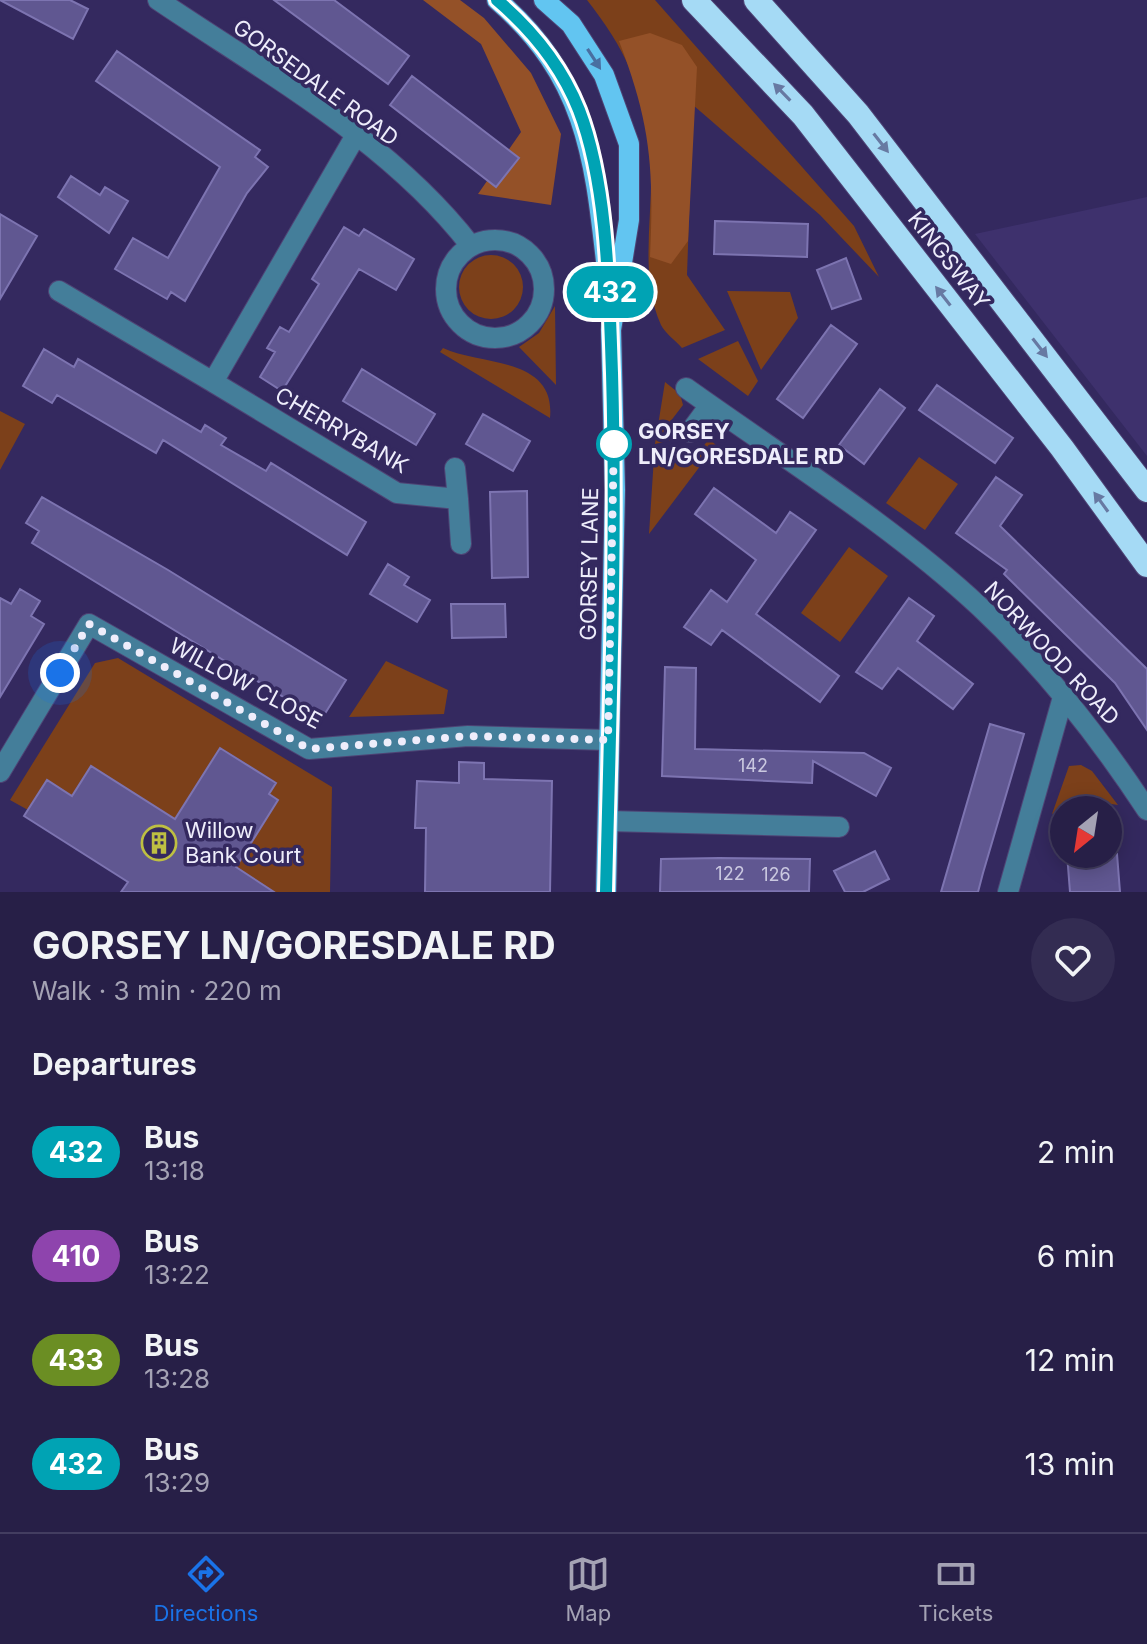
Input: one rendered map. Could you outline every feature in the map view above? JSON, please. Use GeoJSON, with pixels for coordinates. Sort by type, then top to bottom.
{"type":"FeatureCollection","features":[{"type":"Feature","properties":{"kind":"highway","name":"KINGSWAY"},"geometry":{"type":"LineString","coordinates":[[694,0],[803,115],[1062,448],[1147,565]]}},
{"type":"Feature","properties":{"kind":"highway","name":"KINGSWAY"},"geometry":{"type":"LineString","coordinates":[[756,0],[858,114],[1147,490]]}},
{"type":"Feature","properties":{"kind":"main road","name":"GORSEY LANE"},"geometry":{"type":"LineString","coordinates":[[497,0],[543,48],[580,111],[593,165],[612,307],[615,490],[606,892]]}},
{"type":"Feature","properties":{"kind":"main road","name":"GORSEY LANE"},"geometry":{"type":"LineString","coordinates":[[544,0],[571,24],[604,75],[629,144],[629,220],[612,307]]}},
{"type":"Feature","properties":{"kind":"street","name":"GORSEDALE ROAD"},"geometry":{"type":"LineString","coordinates":[[158,0],[356,135],[443,209],[471,246]]}},
{"type":"Feature","properties":{"kind":"street"},"geometry":{"type":"LineString","coordinates":[[213,382],[356,135]]}},
{"type":"Feature","properties":{"kind":"street"},"geometry":{"type":"LineString","coordinates":[[501,239],[529,252],[539,265],[544,280],[540,311],[518,333],[504,338],[473,334],[452,312],[446,298],[450,268],[471,246],[501,239]]}},
{"type":"Feature","properties":{"kind":"street","name":"CHERRYBANK"},"geometry":{"type":"LineString","coordinates":[[59,291],[397,493],[458,499]]}},
{"type":"Feature","properties":{"kind":"street","name":"NORWOOD ROAD"},"geometry":{"type":"LineString","coordinates":[[686,388],[865,516],[980,607],[1096,732],[1147,810]]}},
{"type":"Feature","properties":{"kind":"street"},"geometry":{"type":"LineString","coordinates":[[690,432],[710,405]]}},
{"type":"Feature","properties":{"kind":"street"},"geometry":{"type":"LineString","coordinates":[[455,468],[461,544]]}},
{"type":"Feature","properties":{"kind":"street","name":"WILLOW CLOSE"},"geometry":{"type":"LineString","coordinates":[[0,772],[89,624],[309,749],[468,736],[608,740]]}},
{"type":"Feature","properties":{"kind":"street"},"geometry":{"type":"LineString","coordinates":[[1008,892],[1063,697]]}},
{"type":"Feature","properties":{"kind":"street"},"geometry":{"type":"LineString","coordinates":[[608,821],[839,827]]}},
{"type":"Feature","properties":{"kind":"shaded area"},"geometry":{"type":"Polygon","coordinates":[[[423,0],[460,0],[484,18],[531,73],[561,134],[551,205],[478,194],[521,132],[481,44],[423,0]]]}},
{"type":"Feature","properties":{"kind":"shaded area"},"geometry":{"type":"Polygon","coordinates":[[[587,0],[655,0],[854,226],[879,277],[820,215],[693,105],[687,275],[725,330],[682,348],[661,325],[650,283],[651,170],[643,107],[622,52],[587,0]]]}},
{"type":"Feature","properties":{"kind":"shaded area"},"geometry":{"type":"Polygon","coordinates":[[[650,33],[682,45],[697,67],[688,241],[671,264],[650,257],[648,147],[638,97],[619,41],[650,33]]]}},
{"type":"Feature","properties":{"kind":"shaded area"},"geometry":{"type":"Polygon","coordinates":[[[1147,197],[1147,456],[975,234],[1147,197]]]}},
{"type":"Feature","properties":{"kind":"shaded area"},"geometry":{"type":"Polygon","coordinates":[[[491,255],[509,261],[517,269],[523,287],[517,305],[509,313],[491,319],[473,313],[465,305],[459,287],[465,269],[473,261],[491,255]]]}},
{"type":"Feature","properties":{"kind":"shaded area"},"geometry":{"type":"Polygon","coordinates":[[[727,291],[790,292],[798,318],[761,370],[727,291]]]}},
{"type":"Feature","properties":{"kind":"shaded area"},"geometry":{"type":"Polygon","coordinates":[[[555,306],[556,385],[519,347],[539,333],[555,306]]]}},
{"type":"Feature","properties":{"kind":"shaded area"},"geometry":{"type":"Polygon","coordinates":[[[738,341],[758,381],[748,396],[698,359],[738,341]]]}},
{"type":"Feature","properties":{"kind":"shaded area"},"geometry":{"type":"Polygon","coordinates":[[[443,348],[529,373],[541,383],[549,398],[550,418],[440,352],[443,348]]]}},
{"type":"Feature","properties":{"kind":"shaded area"},"geometry":{"type":"Polygon","coordinates":[[[665,382],[680,394],[683,405],[670,422],[684,437],[655,444],[665,382]]]}},
{"type":"Feature","properties":{"kind":"shaded area"},"geometry":{"type":"Polygon","coordinates":[[[0,411],[25,424],[0,470],[0,411]]]}},
{"type":"Feature","properties":{"kind":"shaded area"},"geometry":{"type":"Polygon","coordinates":[[[709,439],[716,445],[649,534],[654,457],[702,448],[709,439]]]}},
{"type":"Feature","properties":{"kind":"shaded area"},"geometry":{"type":"Polygon","coordinates":[[[919,457],[958,484],[925,530],[886,503],[919,457]]]}},
{"type":"Feature","properties":{"kind":"shaded area"},"geometry":{"type":"Polygon","coordinates":[[[849,547],[888,576],[840,642],[801,613],[849,547]]]}},
{"type":"Feature","properties":{"kind":"shaded area"},"geometry":{"type":"Polygon","coordinates":[[[118,658],[332,787],[330,892],[274,892],[236,867],[278,800],[269,794],[276,782],[221,748],[175,819],[72,796],[47,780],[28,810],[10,800],[95,663],[118,658]]]}},
{"type":"Feature","properties":{"kind":"shaded area"},"geometry":{"type":"Polygon","coordinates":[[[386,661],[448,690],[444,714],[349,717],[386,661]]]}},
{"type":"Feature","properties":{"kind":"shaded area"},"geometry":{"type":"Polygon","coordinates":[[[1081,765],[1092,771],[1111,796],[1058,796],[1069,766],[1081,765]]]}},
{"type":"Feature","properties":{"kind":"building"},"geometry":{"type":"Polygon","coordinates":[[[0,0],[70,0],[88,9],[73,39],[0,0]]]}},
{"type":"Feature","properties":{"kind":"building"},"geometry":{"type":"Polygon","coordinates":[[[274,0],[334,0],[409,56],[388,84],[274,0]]]}},
{"type":"Feature","properties":{"kind":"building"},"geometry":{"type":"Polygon","coordinates":[[[117,51],[260,150],[255,157],[268,167],[247,193],[185,301],[171,292],[167,299],[115,269],[133,238],[168,258],[220,167],[96,81],[117,51]]]}},
{"type":"Feature","properties":{"kind":"building"},"geometry":{"type":"Polygon","coordinates":[[[412,76],[519,158],[496,187],[390,105],[412,76]]]}},
{"type":"Feature","properties":{"kind":"building"},"geometry":{"type":"Polygon","coordinates":[[[71,176],[100,195],[105,187],[128,201],[109,233],[58,197],[71,176]]]}},
{"type":"Feature","properties":{"kind":"building"},"geometry":{"type":"Polygon","coordinates":[[[0,214],[37,236],[0,299],[0,214]]]}},
{"type":"Feature","properties":{"kind":"building"},"geometry":{"type":"Polygon","coordinates":[[[715,221],[808,224],[807,257],[714,254],[715,221]]]}},
{"type":"Feature","properties":{"kind":"building"},"geometry":{"type":"Polygon","coordinates":[[[344,227],[359,236],[364,229],[414,259],[396,290],[359,269],[282,391],[260,377],[275,352],[267,348],[280,327],[289,332],[319,284],[312,279],[344,227]]]}},
{"type":"Feature","properties":{"kind":"building"},"geometry":{"type":"Polygon","coordinates":[[[846,258],[861,299],[832,309],[817,270],[846,258]]]}},
{"type":"Feature","properties":{"kind":"building"},"geometry":{"type":"Polygon","coordinates":[[[831,325],[857,344],[803,418],[777,399],[831,325]]]}},
{"type":"Feature","properties":{"kind":"building"},"geometry":{"type":"Polygon","coordinates":[[[44,349],[74,367],[78,359],[201,432],[205,425],[226,438],[221,445],[266,471],[271,463],[366,522],[347,555],[163,440],[156,453],[57,395],[52,403],[23,386],[44,349]]]}},
{"type":"Feature","properties":{"kind":"building"},"geometry":{"type":"Polygon","coordinates":[[[362,369],[435,414],[416,445],[343,401],[362,369]]]}},
{"type":"Feature","properties":{"kind":"building"},"geometry":{"type":"Polygon","coordinates":[[[937,385],[1013,438],[995,463],[919,410],[937,385]]]}},
{"type":"Feature","properties":{"kind":"building"},"geometry":{"type":"Polygon","coordinates":[[[880,389],[905,408],[864,464],[839,445],[880,389]]]}},
{"type":"Feature","properties":{"kind":"building"},"geometry":{"type":"Polygon","coordinates":[[[483,414],[530,441],[513,471],[466,444],[483,414]]]}},
{"type":"Feature","properties":{"kind":"building"},"geometry":{"type":"Polygon","coordinates":[[[996,477],[1022,495],[1000,526],[1147,669],[1147,730],[1115,683],[1004,574],[1007,570],[956,533],[996,477]]]}},
{"type":"Feature","properties":{"kind":"building"},"geometry":{"type":"Polygon","coordinates":[[[714,488],[776,533],[790,512],[816,530],[756,614],[839,676],[820,702],[722,630],[711,645],[684,627],[711,590],[727,602],[756,560],[695,514],[714,488]]]}},
{"type":"Feature","properties":{"kind":"building"},"geometry":{"type":"Polygon","coordinates":[[[527,491],[528,577],[492,578],[490,492],[527,491]]]}},
{"type":"Feature","properties":{"kind":"building"},"geometry":{"type":"Polygon","coordinates":[[[42,497],[168,570],[346,680],[321,720],[32,543],[39,531],[26,523],[42,497]]]}},
{"type":"Feature","properties":{"kind":"building"},"geometry":{"type":"Polygon","coordinates":[[[388,564],[409,577],[404,585],[430,600],[417,622],[370,594],[388,564]]]}},
{"type":"Feature","properties":{"kind":"building"},"geometry":{"type":"Polygon","coordinates":[[[20,589],[40,601],[31,616],[44,624],[0,697],[0,598],[11,604],[20,589]]]}},
{"type":"Feature","properties":{"kind":"building"},"geometry":{"type":"Polygon","coordinates":[[[909,598],[934,616],[917,641],[973,684],[953,709],[898,668],[882,689],[856,672],[909,598]]]}},
{"type":"Feature","properties":{"kind":"building"},"geometry":{"type":"Polygon","coordinates":[[[451,604],[505,604],[506,637],[452,638],[451,604]]]}},
{"type":"Feature","properties":{"kind":"building"},"geometry":{"type":"Polygon","coordinates":[[[665,667],[696,668],[695,749],[864,753],[891,768],[876,796],[813,761],[812,783],[662,776],[665,667]]]}},
{"type":"Feature","properties":{"kind":"building"},"geometry":{"type":"Polygon","coordinates":[[[990,724],[1024,734],[978,892],[941,892],[990,724]]]}},
{"type":"Feature","properties":{"kind":"building","name":"Willow Bank Court"},"geometry":{"type":"Polygon","coordinates":[[[220,748],[276,783],[269,794],[278,800],[236,867],[274,892],[121,892],[128,882],[24,816],[47,780],[72,796],[91,766],[175,819],[220,748]]]}},
{"type":"Feature","properties":{"kind":"building"},"geometry":{"type":"Polygon","coordinates":[[[459,762],[484,763],[484,779],[552,781],[550,892],[425,892],[426,828],[415,828],[417,781],[459,783],[459,762]]]}},
{"type":"Feature","properties":{"kind":"building"},"geometry":{"type":"Polygon","coordinates":[[[875,851],[889,879],[863,892],[845,892],[834,871],[875,851]]]}},
{"type":"Feature","properties":{"kind":"building"},"geometry":{"type":"Polygon","coordinates":[[[661,859],[810,859],[809,891],[660,892],[661,859]]]}},
{"type":"Feature","properties":{"kind":"building"},"geometry":{"type":"Polygon","coordinates":[[[1068,868],[1118,868],[1120,892],[1070,892],[1068,868]]]}},
{"type":"Feature","properties":{"kind":"bus line","name":"432"},"geometry":{"type":"LineString","coordinates":[[497,0],[518,18],[543,48],[564,79],[580,111],[598,194],[612,307],[615,490],[606,892]]}},
{"type":"Feature","properties":{"kind":"place","name":"GORSEY LN/GORESDALE RD"},"geometry":{"type":"Point","coordinates":[614,444]}},
{"type":"Feature","properties":{"kind":"place","name":"Willow Bank Court"},"geometry":{"type":"Point","coordinates":[159,843]}},
{"type":"Feature","properties":{"kind":"route"},"geometry":{"type":"LineString","coordinates":[[60,673],[89,624],[309,749],[468,736],[608,740],[614,563],[615,490],[614,437],[614,444]]}}]}
